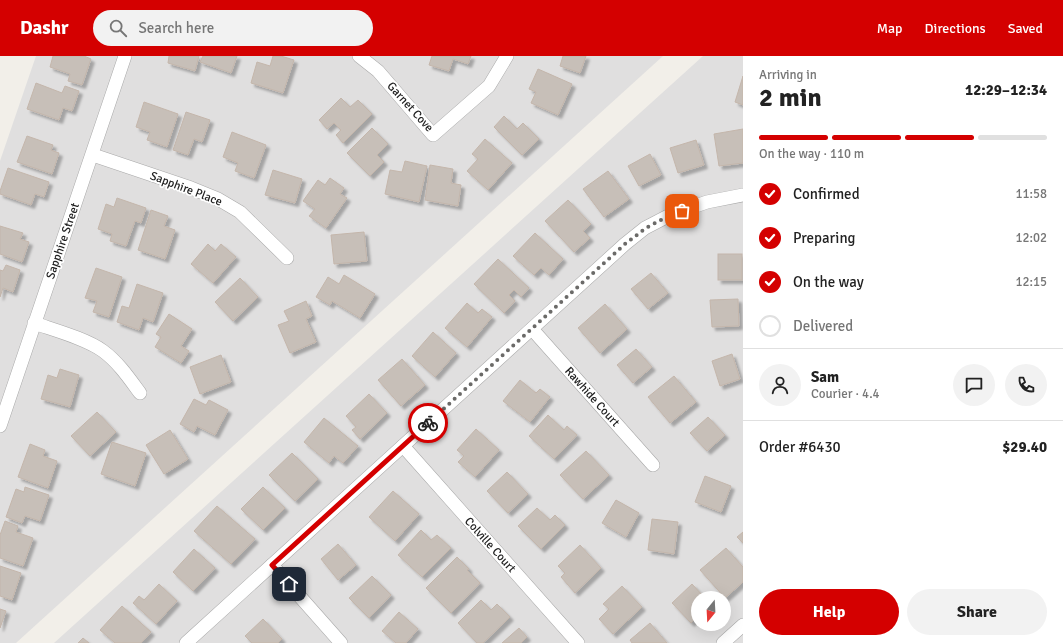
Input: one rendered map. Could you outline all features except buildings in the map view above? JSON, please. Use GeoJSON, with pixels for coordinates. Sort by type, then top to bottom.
{"type":"FeatureCollection","features":[{"type":"Feature","properties":{"kind":"street","name":"Sapphire Street"},"geometry":{"type":"LineString","coordinates":[[0,426],[93,155],[125,56]]}},
{"type":"Feature","properties":{"kind":"street","name":"Garnet Cove"},"geometry":{"type":"LineString","coordinates":[[359,56],[378,71],[432,136],[489,86],[508,56]]}},
{"type":"Feature","properties":{"kind":"street","name":"Sapphire Place"},"geometry":{"type":"LineString","coordinates":[[93,155],[191,188],[218,199],[240,212],[287,258]]}},
{"type":"Feature","properties":{"kind":"street"},"geometry":{"type":"LineString","coordinates":[[186,643],[625,244],[646,228],[670,215],[707,202],[743,195]]}},
{"type":"Feature","properties":{"kind":"street"},"geometry":{"type":"LineString","coordinates":[[34,324],[85,341],[102,350],[116,362],[140,393]]}},
{"type":"Feature","properties":{"kind":"street","name":"Rawhide Court"},"geometry":{"type":"LineString","coordinates":[[532,329],[653,465]]}},
{"type":"Feature","properties":{"kind":"street","name":"Colville Court"},"geometry":{"type":"LineString","coordinates":[[403,446],[578,643]]}},
{"type":"Feature","properties":{"kind":"street"},"geometry":{"type":"LineString","coordinates":[[272,565],[342,643]]}},
{"type":"Feature","properties":{"kind":"street"},"geometry":{"type":"LineString","coordinates":[[723,643],[743,626]]}},
{"type":"Feature","properties":{"kind":"shaded area"},"geometry":{"type":"Polygon","coordinates":[[[36,56],[663,56],[16,643],[0,643],[0,161],[36,56]]]}},
{"type":"Feature","properties":{"kind":"shaded area"},"geometry":{"type":"Polygon","coordinates":[[[703,56],[743,56],[743,643],[54,643],[703,56]]]}},
{"type":"Feature","properties":{"kind":"way so far"},"geometry":{"type":"LineString","coordinates":[[428,423],[625,244],[646,228],[670,215],[682,211]]}},
{"type":"Feature","properties":{"kind":"route"},"geometry":{"type":"LineString","coordinates":[[289,584],[272,565],[428,423]]}}]}
